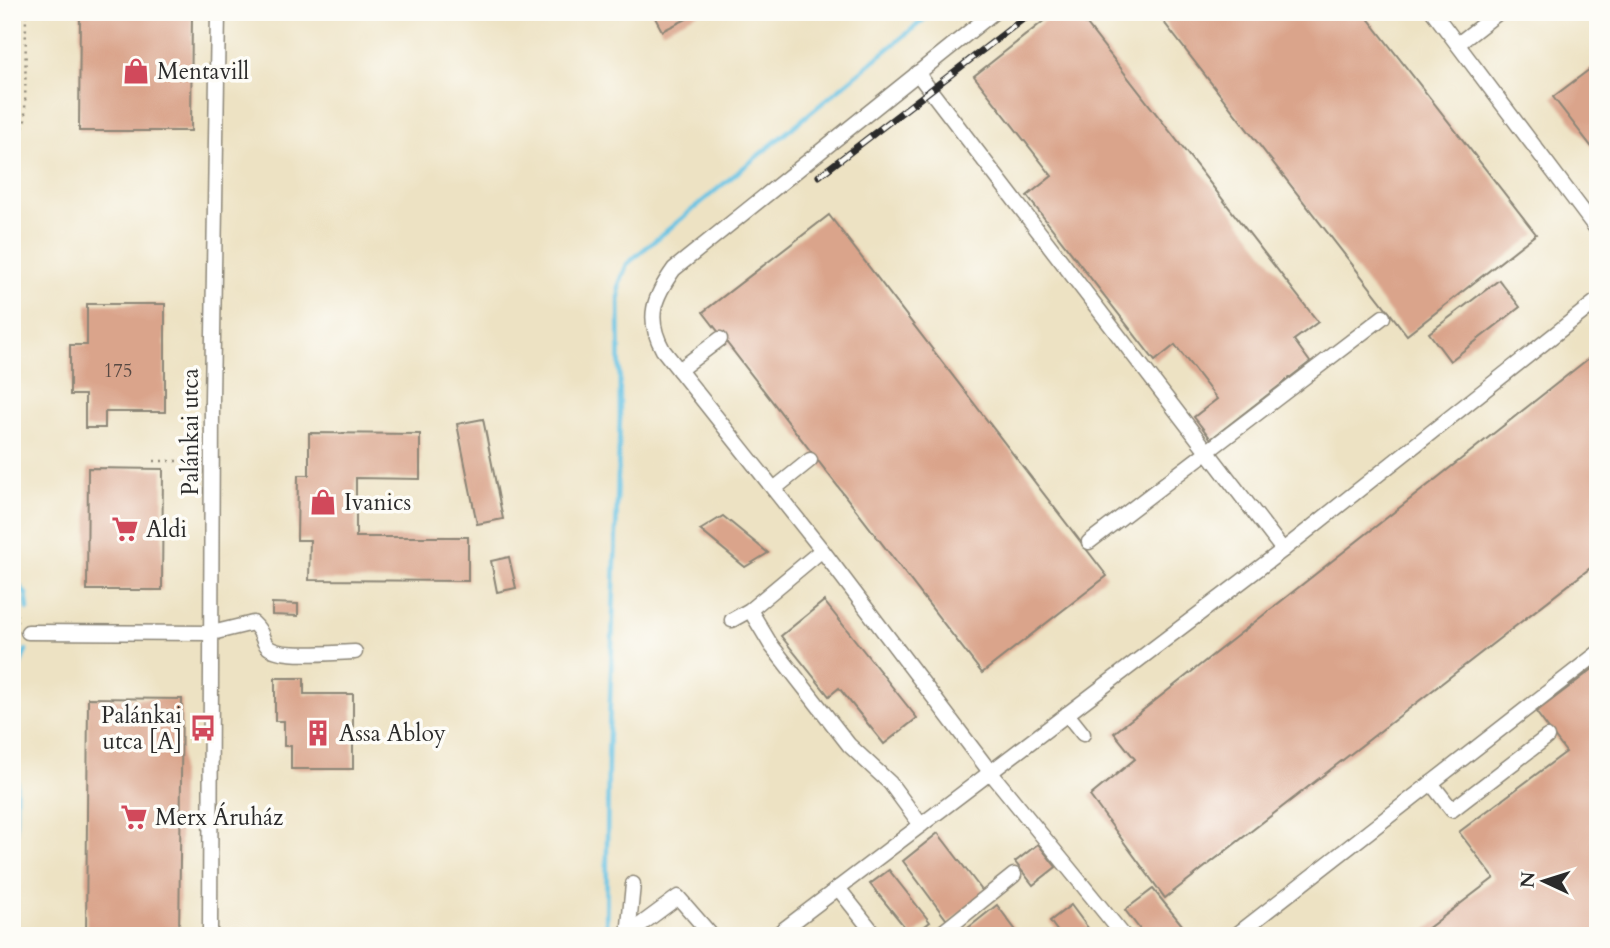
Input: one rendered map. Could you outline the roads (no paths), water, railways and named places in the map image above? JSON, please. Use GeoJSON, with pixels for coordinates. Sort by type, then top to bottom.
{"type":"FeatureCollection","features":[{"type":"Feature","properties":{"kind":"street","name":"Palánkai utca"},"geometry":{"type":"LineString","coordinates":[[210,936],[212,400],[218,12]]}},
{"type":"Feature","properties":{"kind":"street"},"geometry":{"type":"LineString","coordinates":[[994,12],[674,269],[658,294],[654,306],[653,328],[663,350],[822,550],[991,773],[1124,936]]}},
{"type":"Feature","properties":{"kind":"street"},"geometry":{"type":"LineString","coordinates":[[1433,12],[1598,231]]}},
{"type":"Feature","properties":{"kind":"street"},"geometry":{"type":"LineString","coordinates":[[1458,44],[1499,12]]}},
{"type":"Feature","properties":{"kind":"street"},"geometry":{"type":"LineString","coordinates":[[917,73],[1283,550]]}},
{"type":"Feature","properties":{"kind":"street"},"geometry":{"type":"LineString","coordinates":[[775,936],[1283,550],[1598,300]]}},
{"type":"Feature","properties":{"kind":"street"},"geometry":{"type":"LineString","coordinates":[[1088,542],[1383,317]]}},
{"type":"Feature","properties":{"kind":"street"},"geometry":{"type":"LineString","coordinates":[[679,370],[720,339]]}},
{"type":"Feature","properties":{"kind":"street"},"geometry":{"type":"LineString","coordinates":[[774,489],[810,460]]}},
{"type":"Feature","properties":{"kind":"street"},"geometry":{"type":"LineString","coordinates":[[732,620],[750,610],[822,550]]}},
{"type":"Feature","properties":{"kind":"street"},"geometry":{"type":"LineString","coordinates":[[750,610],[771,645],[849,745],[890,783],[921,825]]}},
{"type":"Feature","properties":{"kind":"street"},"geometry":{"type":"LineString","coordinates":[[28,632],[212,633],[253,623],[262,631],[266,645],[274,651],[355,652]]}},
{"type":"Feature","properties":{"kind":"street"},"geometry":{"type":"LineString","coordinates":[[1235,936],[1598,653]]}},
{"type":"Feature","properties":{"kind":"street"},"geometry":{"type":"LineString","coordinates":[[1067,715],[1083,734]]}},
{"type":"Feature","properties":{"kind":"street"},"geometry":{"type":"LineString","coordinates":[[1432,783],[1452,810],[1548,737]]}},
{"type":"Feature","properties":{"kind":"street"},"geometry":{"type":"LineString","coordinates":[[938,936],[1014,876]]}},
{"type":"Feature","properties":{"kind":"street"},"geometry":{"type":"LineString","coordinates":[[628,935],[633,884]]}},
{"type":"Feature","properties":{"kind":"street"},"geometry":{"type":"LineString","coordinates":[[838,888],[876,936]]}},
{"type":"Feature","properties":{"kind":"street"},"geometry":{"type":"LineString","coordinates":[[628,935],[678,897],[712,936]]}},
{"type":"Feature","properties":{"kind":"waterway"},"geometry":{"type":"LineString","coordinates":[[19,12],[19,64]]}},
{"type":"Feature","properties":{"kind":"waterway"},"geometry":{"type":"LineString","coordinates":[[606,936],[608,759],[620,417],[619,285],[627,264],[933,12]]}},
{"type":"Feature","properties":{"kind":"waterway"},"geometry":{"type":"LineString","coordinates":[[12,120],[18,74]]}},
{"type":"Feature","properties":{"kind":"waterway"},"geometry":{"type":"LineString","coordinates":[[15,482],[14,579],[26,594],[28,609]]}},
{"type":"Feature","properties":{"kind":"waterway"},"geometry":{"type":"LineString","coordinates":[[14,936],[18,671],[26,650]]}},
{"type":"Feature","properties":{"kind":"railway"},"geometry":{"type":"LineString","coordinates":[[819,176],[1032,12]]}},
{"type":"Feature","properties":{"kind":"place","name":"Mentavill"},"geometry":{"type":"Point","coordinates":[136,71]}},
{"type":"Feature","properties":{"kind":"place","name":"Ivanics"},"geometry":{"type":"Point","coordinates":[323,502]}},
{"type":"Feature","properties":{"kind":"place","name":"Aldi"},"geometry":{"type":"Point","coordinates":[125,529]}},
{"type":"Feature","properties":{"kind":"place","name":"Palánkai utca [A]"},"geometry":{"type":"Point","coordinates":[203,728]}},
{"type":"Feature","properties":{"kind":"place","name":"Assa Abloy"},"geometry":{"type":"Point","coordinates":[318,733]}},
{"type":"Feature","properties":{"kind":"place","name":"Merx Áruház"},"geometry":{"type":"Point","coordinates":[134,817]}}]}
